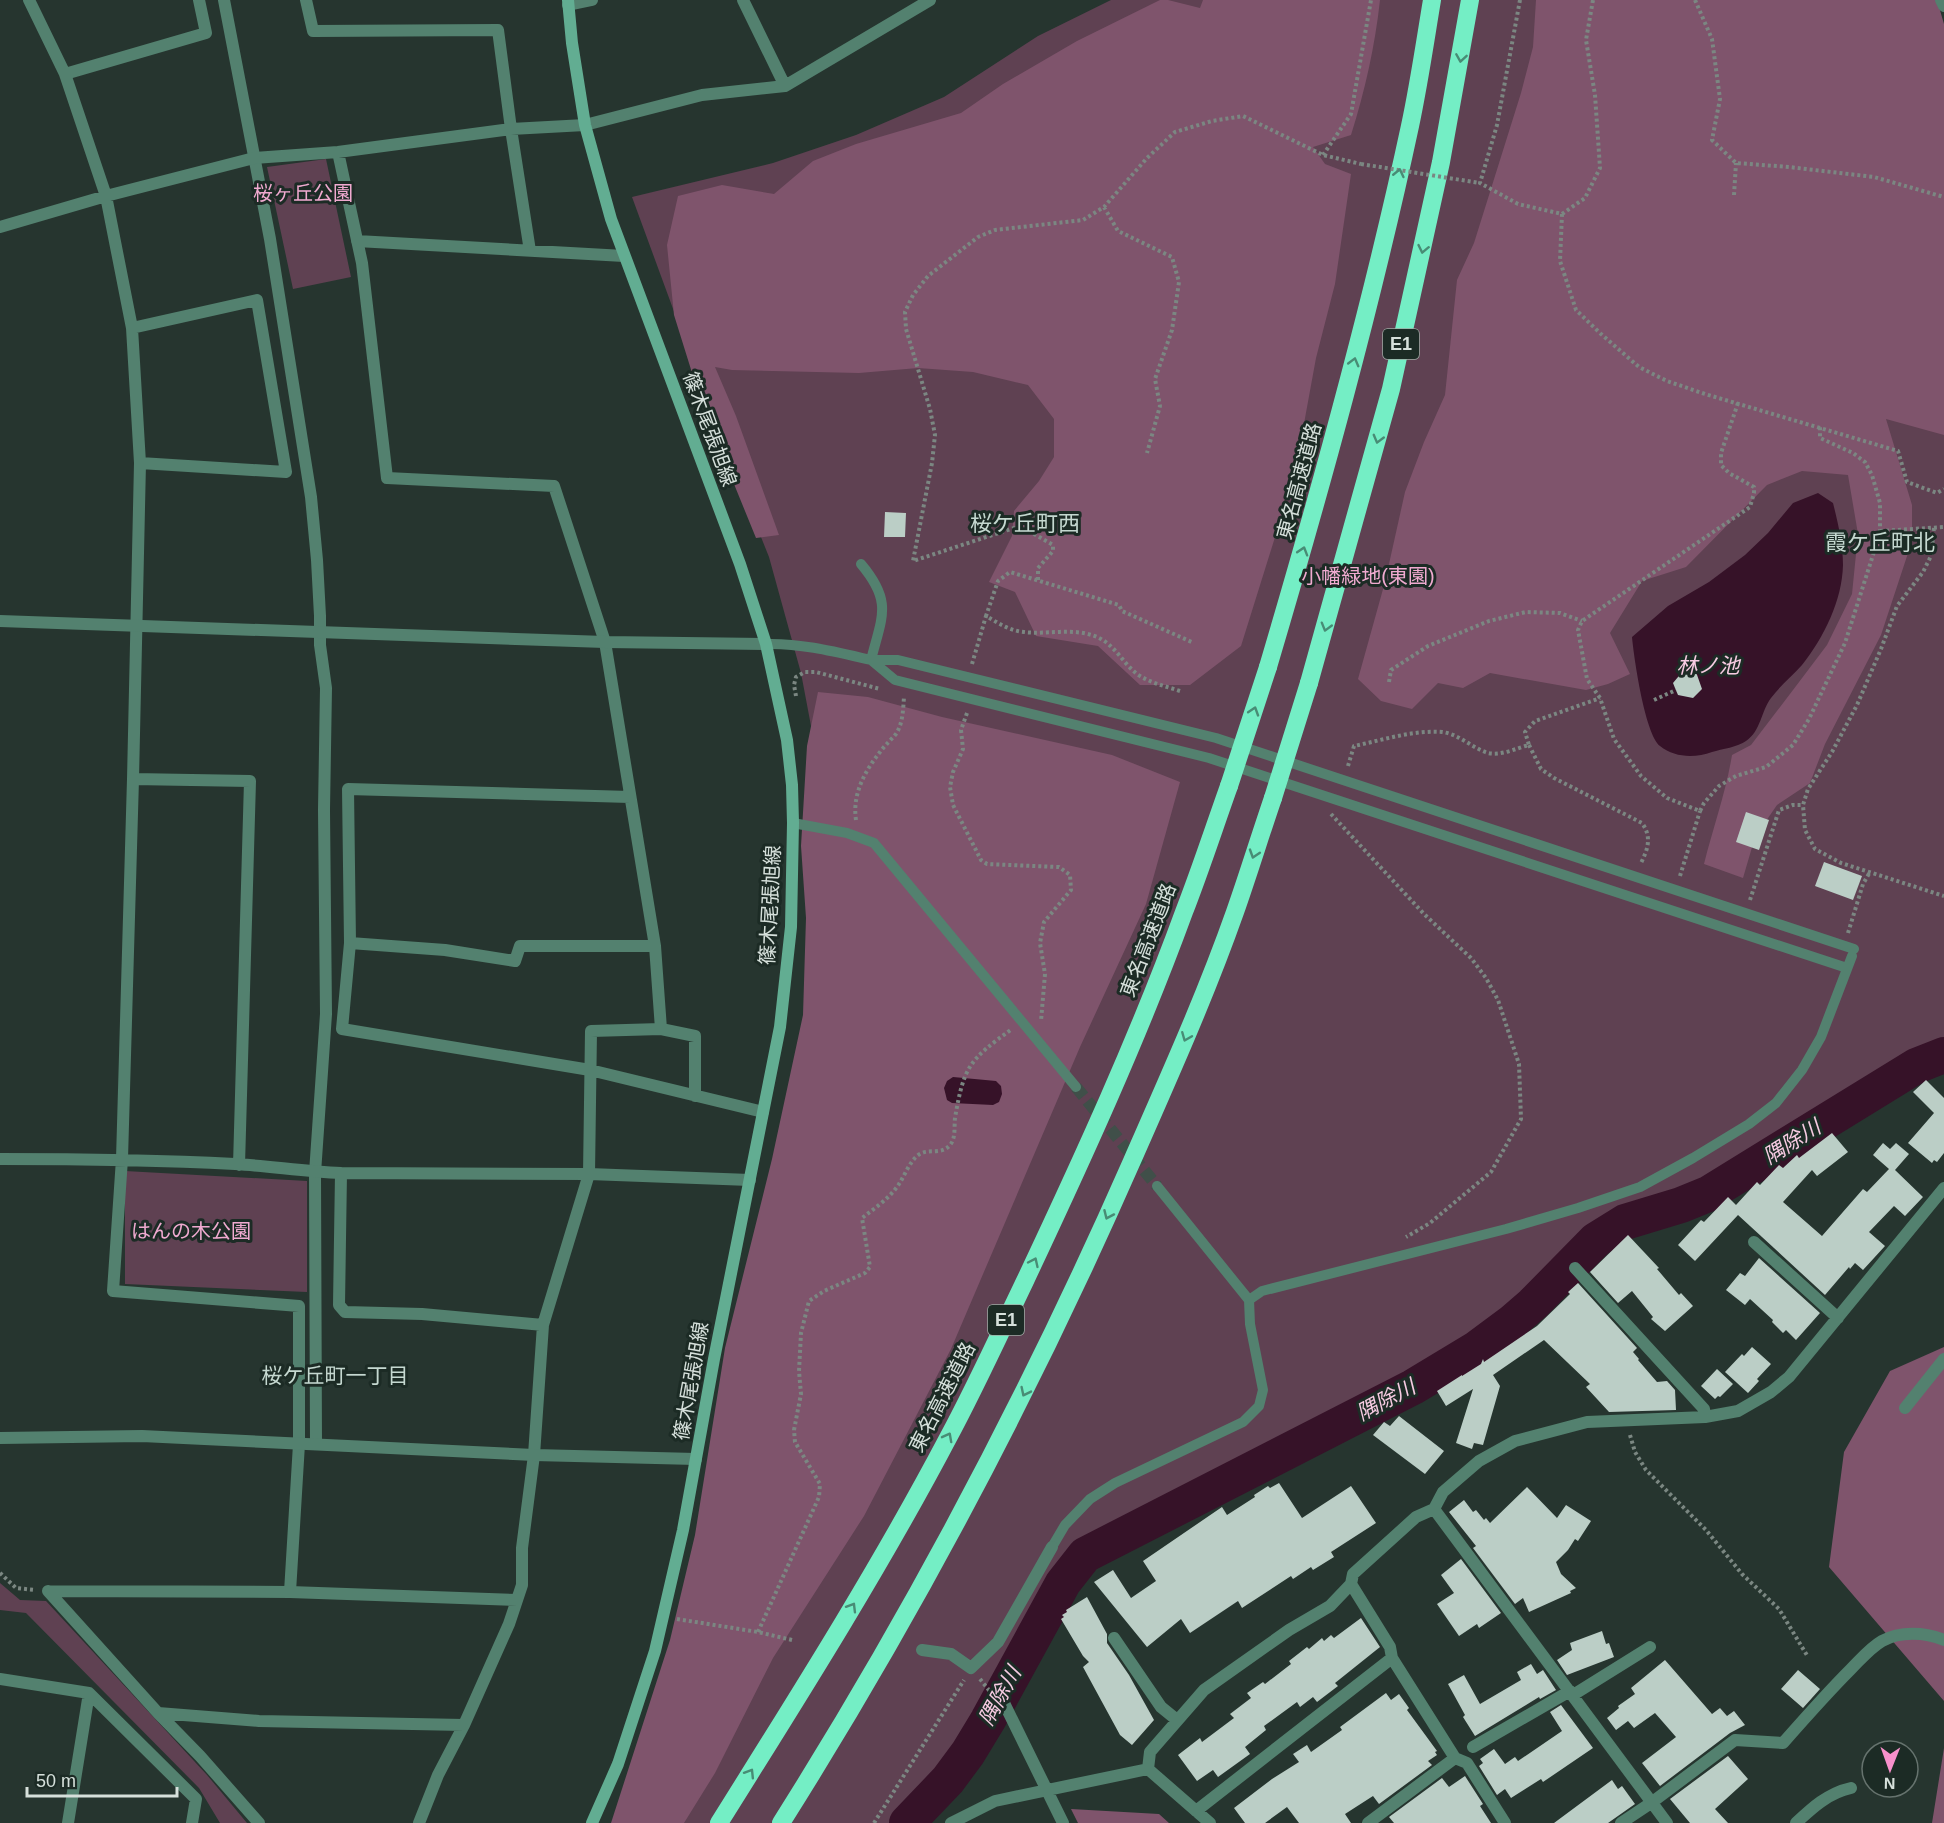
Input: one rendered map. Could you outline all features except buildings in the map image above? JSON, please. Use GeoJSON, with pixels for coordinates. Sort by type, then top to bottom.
{"type":"FeatureCollection","features":[{"type":"Feature","properties":{"kind":"highway","name":"東名高速道路"},"geometry":{"type":"LineString","coordinates":[[719,1823],[795,1702],[948,1438],[1068,1191],[1124,1064],[1184,914],[1268,667],[1309,528],[1377,275],[1410,123],[1432,0]]}},
{"type":"Feature","properties":{"kind":"highway","name":"E1"},"geometry":{"type":"LineString","coordinates":[[781,1823],[831,1744],[917,1597],[1015,1414],[1068,1304],[1186,1039],[1234,914],[1309,684],[1347,554],[1394,378],[1441,162],[1470,0]]}},
{"type":"Feature","properties":{"kind":"main road","name":"篠木尾張旭線"},"geometry":{"type":"LineString","coordinates":[[568,3],[585,125],[611,219],[740,564],[766,644],[787,740],[793,823],[791,927],[780,1027],[696,1459],[656,1651],[618,1764],[592,1823]]}},
{"type":"Feature","properties":{"kind":"street"},"geometry":{"type":"LineString","coordinates":[[29,0],[65,74],[106,196],[132,328],[140,463],[137,626],[122,1159],[113,1291],[299,1306],[299,1444],[290,1592]]}},
{"type":"Feature","properties":{"kind":"street"},"geometry":{"type":"LineString","coordinates":[[65,74],[206,33],[199,0]]}},
{"type":"Feature","properties":{"kind":"street"},"geometry":{"type":"LineString","coordinates":[[224,0],[279,293],[311,497],[317,560],[320,645],[326,688],[324,822],[326,1014],[315,1173],[316,1444]]}},
{"type":"Feature","properties":{"kind":"street"},"geometry":{"type":"LineString","coordinates":[[306,0],[313,31],[498,30],[530,251]]}},
{"type":"Feature","properties":{"kind":"street"},"geometry":{"type":"LineString","coordinates":[[568,3],[592,0]]}},
{"type":"Feature","properties":{"kind":"street"},"geometry":{"type":"LineString","coordinates":[[743,0],[785,86]]}},
{"type":"Feature","properties":{"kind":"street"},"geometry":{"type":"LineString","coordinates":[[0,227],[106,196],[254,158],[338,152],[511,129],[585,125],[702,94],[785,86],[930,0]]}},
{"type":"Feature","properties":{"kind":"street"},"geometry":{"type":"LineString","coordinates":[[1941,0],[1944,6]]}},
{"type":"Feature","properties":{"kind":"street"},"geometry":{"type":"LineString","coordinates":[[338,152],[362,263],[387,477],[554,486],[604,642],[655,946],[661,1029]]}},
{"type":"Feature","properties":{"kind":"street"},"geometry":{"type":"LineString","coordinates":[[357,241],[624,256]]}},
{"type":"Feature","properties":{"kind":"street"},"geometry":{"type":"LineString","coordinates":[[132,328],[257,300],[285,472],[140,463]]}},
{"type":"Feature","properties":{"kind":"street"},"geometry":{"type":"LineString","coordinates":[[0,621],[604,642],[766,644]]}},
{"type":"Feature","properties":{"kind":"street"},"geometry":{"type":"LineString","coordinates":[[133,779],[250,781],[239,1165]]}},
{"type":"Feature","properties":{"kind":"street"},"geometry":{"type":"LineString","coordinates":[[630,797],[348,789],[350,944],[342,1029],[590,1070],[763,1112]]}},
{"type":"Feature","properties":{"kind":"street"},"geometry":{"type":"LineString","coordinates":[[350,944],[445,950],[515,961],[520,946],[655,946]]}},
{"type":"Feature","properties":{"kind":"street"},"geometry":{"type":"LineString","coordinates":[[419,1823],[438,1775],[464,1725],[518,1600],[522,1585],[522,1548],[534,1455],[543,1325],[589,1174],[591,1031],[661,1029],[694,1036],[695,1096]]}},
{"type":"Feature","properties":{"kind":"street"},"geometry":{"type":"LineString","coordinates":[[0,1159],[122,1159],[239,1165],[315,1173],[589,1174],[750,1180]]}},
{"type":"Feature","properties":{"kind":"street"},"geometry":{"type":"LineString","coordinates":[[341,1173],[339,1305],[345,1312],[422,1314],[543,1325]]}},
{"type":"Feature","properties":{"kind":"street"},"geometry":{"type":"LineString","coordinates":[[1148,1769],[1150,1752],[1204,1690],[1289,1630],[1330,1606],[1351,1584],[1353,1575],[1416,1517],[1434,1509],[1443,1492],[1479,1461],[1515,1441],[1587,1422],[1705,1417],[1738,1411],[1771,1392],[1789,1377],[1944,1188]]}},
{"type":"Feature","properties":{"kind":"street"},"geometry":{"type":"LineString","coordinates":[[1755,1242],[1838,1318]]}},
{"type":"Feature","properties":{"kind":"street"},"geometry":{"type":"LineString","coordinates":[[1575,1268],[1704,1409],[1705,1417]]}},
{"type":"Feature","properties":{"kind":"street"},"geometry":{"type":"LineString","coordinates":[[1905,1408],[1944,1359]]}},
{"type":"Feature","properties":{"kind":"street"},"geometry":{"type":"LineString","coordinates":[[0,1438],[142,1436],[534,1455],[696,1459]]}},
{"type":"Feature","properties":{"kind":"street"},"geometry":{"type":"LineString","coordinates":[[1434,1509],[1667,1823]]}},
{"type":"Feature","properties":{"kind":"street"},"geometry":{"type":"LineString","coordinates":[[922,1650],[951,1654],[971,1668],[998,1642],[1052,1547]]}},
{"type":"Feature","properties":{"kind":"street"},"geometry":{"type":"LineString","coordinates":[[1351,1584],[1390,1647],[1392,1658],[1455,1758],[1467,1763],[1505,1823]]}},
{"type":"Feature","properties":{"kind":"street"},"geometry":{"type":"LineString","coordinates":[[48,1591],[290,1592],[518,1600]]}},
{"type":"Feature","properties":{"kind":"street"},"geometry":{"type":"LineString","coordinates":[[48,1591],[259,1823]]}},
{"type":"Feature","properties":{"kind":"street"},"geometry":{"type":"LineString","coordinates":[[1621,1823],[1736,1740],[1783,1743],[1831,1690],[1872,1648],[1882,1641],[1898,1635],[1911,1634],[1931,1635],[1944,1640]]}},
{"type":"Feature","properties":{"kind":"street"},"geometry":{"type":"LineString","coordinates":[[1114,1638],[1161,1707],[1177,1720]]}},
{"type":"Feature","properties":{"kind":"street"},"geometry":{"type":"LineString","coordinates":[[1473,1747],[1650,1647]]}},
{"type":"Feature","properties":{"kind":"street"},"geometry":{"type":"LineString","coordinates":[[1196,1810],[1392,1658]]}},
{"type":"Feature","properties":{"kind":"street"},"geometry":{"type":"LineString","coordinates":[[0,1679],[89,1693],[196,1799],[192,1823]]}},
{"type":"Feature","properties":{"kind":"street"},"geometry":{"type":"LineString","coordinates":[[69,1823],[89,1693]]}},
{"type":"Feature","properties":{"kind":"street"},"geometry":{"type":"LineString","coordinates":[[999,1700],[1048,1790],[1063,1823]]}},
{"type":"Feature","properties":{"kind":"street"},"geometry":{"type":"LineString","coordinates":[[158,1713],[259,1721],[464,1725]]}},
{"type":"Feature","properties":{"kind":"street"},"geometry":{"type":"LineString","coordinates":[[1368,1823],[1455,1758]]}},
{"type":"Feature","properties":{"kind":"street"},"geometry":{"type":"LineString","coordinates":[[1148,1769],[1210,1823]]}},
{"type":"Feature","properties":{"kind":"street"},"geometry":{"type":"LineString","coordinates":[[951,1823],[995,1801],[1148,1769]]}},
{"type":"Feature","properties":{"kind":"street"},"geometry":{"type":"LineString","coordinates":[[1796,1823],[1826,1798],[1840,1790],[1851,1788]]}},
{"type":"Feature","properties":{"kind":"lane"},"geometry":{"type":"LineString","coordinates":[[861,564],[873,578],[881,594],[882,614],[871,660]]}},
{"type":"Feature","properties":{"kind":"lane"},"geometry":{"type":"LineString","coordinates":[[766,644],[810,647],[871,660],[898,660],[1216,738],[1853,953],[1821,1037],[1802,1070],[1776,1103],[1749,1125],[1640,1187],[1568,1211],[1262,1291],[1250,1300]]}},
{"type":"Feature","properties":{"kind":"lane"},"geometry":{"type":"LineString","coordinates":[[871,660],[895,680],[1209,758],[1847,968]]}},
{"type":"Feature","properties":{"kind":"lane"},"geometry":{"type":"LineString","coordinates":[[793,823],[858,836],[874,843],[1076,1087]]}},
{"type":"Feature","properties":{"kind":"lane"},"geometry":{"type":"LineString","coordinates":[[1052,1547],[1065,1525],[1090,1499],[1115,1483],[1244,1422],[1259,1406],[1263,1390],[1250,1324],[1250,1300],[1157,1186]]}},
{"type":"Feature","properties":{"kind":"path"},"geometry":{"type":"LineString","coordinates":[[1323,155],[1352,114],[1371,0]]}},
{"type":"Feature","properties":{"kind":"path"},"geometry":{"type":"LineString","coordinates":[[1480,183],[1497,125],[1520,0]]}},
{"type":"Feature","properties":{"kind":"path"},"geometry":{"type":"LineString","coordinates":[[1038,580],[1038,568],[1053,551],[1053,545],[1020,526],[913,561],[932,463],[935,435],[906,329],[905,312],[913,296],[928,276],[978,237],[995,230],[1083,220],[1104,207],[1147,158],[1175,132],[1212,121],[1243,116],[1323,155],[1361,164],[1480,183],[1518,204],[1562,214],[1585,198],[1600,168],[1595,95],[1586,40],[1593,0]]}},
{"type":"Feature","properties":{"kind":"path"},"geometry":{"type":"LineString","coordinates":[[1695,0],[1712,39],[1720,99],[1712,140],[1736,164],[1789,167],[1874,177],[1944,197]]}},
{"type":"Feature","properties":{"kind":"path"},"geometry":{"type":"LineString","coordinates":[[1734,195],[1736,164]]}},
{"type":"Feature","properties":{"kind":"path"},"geometry":{"type":"LineString","coordinates":[[1104,207],[1118,231],[1172,257],[1179,282],[1172,330],[1155,379],[1160,406],[1147,453]]}},
{"type":"Feature","properties":{"kind":"path"},"geometry":{"type":"LineString","coordinates":[[1562,214],[1560,261],[1576,310],[1638,367],[1667,381],[1898,451],[1907,482],[1937,493],[1944,489]]}},
{"type":"Feature","properties":{"kind":"path"},"geometry":{"type":"LineString","coordinates":[[1700,811],[1667,798],[1641,776],[1614,739],[1600,698],[1587,679],[1578,630],[1582,621],[1750,507],[1754,487],[1729,473],[1721,465],[1720,453],[1738,403]]}},
{"type":"Feature","properties":{"kind":"path"},"geometry":{"type":"LineString","coordinates":[[1680,877],[1704,803],[1719,786],[1736,776],[1766,767],[1793,745],[1809,719],[1845,643],[1880,531],[1880,503],[1865,462],[1853,453],[1820,438],[1820,427]]}},
{"type":"Feature","properties":{"kind":"path"},"geometry":{"type":"LineString","coordinates":[[1880,531],[1944,527]]}},
{"type":"Feature","properties":{"kind":"path"},"geometry":{"type":"LineString","coordinates":[[1934,528],[1931,556],[1923,572],[1897,606],[1857,705],[1832,752],[1808,789],[1803,805],[1805,831],[1815,849],[1840,863],[1944,896]]}},
{"type":"Feature","properties":{"kind":"path"},"geometry":{"type":"LineString","coordinates":[[968,677],[998,581],[1010,572],[1119,605],[1122,611],[1194,643]]}},
{"type":"Feature","properties":{"kind":"path"},"geometry":{"type":"LineString","coordinates":[[1389,682],[1391,670],[1428,646],[1489,621],[1526,612],[1560,613],[1582,621]]}},
{"type":"Feature","properties":{"kind":"path"},"geometry":{"type":"LineString","coordinates":[[986,616],[1009,629],[1024,632],[1078,632],[1097,637],[1147,680],[1180,691]]}},
{"type":"Feature","properties":{"kind":"path"},"geometry":{"type":"LineString","coordinates":[[797,705],[794,685],[796,677],[805,672],[816,672],[882,689]]}},
{"type":"Feature","properties":{"kind":"path"},"geometry":{"type":"LineString","coordinates":[[1654,700],[1676,690]]}},
{"type":"Feature","properties":{"kind":"path"},"geometry":{"type":"LineString","coordinates":[[858,836],[855,815],[856,796],[861,782],[902,721],[904,695],[915,698]]}},
{"type":"Feature","properties":{"kind":"path"},"geometry":{"type":"LineString","coordinates":[[1600,698],[1535,721],[1525,732],[1541,769],[1554,778],[1642,823],[1648,831],[1648,841],[1640,864],[1650,867]]}},
{"type":"Feature","properties":{"kind":"path"},"geometry":{"type":"LineString","coordinates":[[968,710],[961,730],[963,749],[953,772],[950,787],[953,805],[981,860],[987,864],[1059,867],[1070,874],[1071,891],[1044,922],[1040,943],[1045,974],[1043,1013],[1036,1039]]}},
{"type":"Feature","properties":{"kind":"path"},"geometry":{"type":"LineString","coordinates":[[1347,768],[1354,746],[1417,733],[1444,732],[1490,753],[1504,752],[1529,744]]}},
{"type":"Feature","properties":{"kind":"path"},"geometry":{"type":"LineString","coordinates":[[1750,900],[1779,810],[1793,805],[1803,805]]}},
{"type":"Feature","properties":{"kind":"path"},"geometry":{"type":"LineString","coordinates":[[1341,815],[1330,811],[1424,914],[1471,958],[1486,978],[1498,1000],[1519,1064],[1521,1119],[1491,1172],[1430,1223],[1400,1241],[1388,1258]]}},
{"type":"Feature","properties":{"kind":"path"},"geometry":{"type":"LineString","coordinates":[[1853,953],[1848,931],[1863,884],[1870,872]]}},
{"type":"Feature","properties":{"kind":"path"},"geometry":{"type":"LineString","coordinates":[[1670,874],[1690,880]]}},
{"type":"Feature","properties":{"kind":"path"},"geometry":{"type":"LineString","coordinates":[[1740,896],[1761,903]]}},
{"type":"Feature","properties":{"kind":"path"},"geometry":{"type":"LineString","coordinates":[[758,1632],[819,1497],[820,1484],[795,1442],[794,1430],[801,1394],[799,1371],[801,1333],[809,1301],[824,1291],[865,1273],[870,1268],[862,1218],[889,1197],[915,1157],[923,1152],[943,1151],[950,1145],[954,1138],[957,1107],[965,1073],[972,1061],[983,1050],[1022,1021]]}},
{"type":"Feature","properties":{"kind":"path"},"geometry":{"type":"LineString","coordinates":[[1626,1419],[1635,1452],[1646,1470],[1706,1530],[1742,1574],[1779,1609],[1808,1657]]}},
{"type":"Feature","properties":{"kind":"path"},"geometry":{"type":"LineString","coordinates":[[0,1573],[15,1588],[48,1591]]}},
{"type":"Feature","properties":{"kind":"path"},"geometry":{"type":"LineString","coordinates":[[664,1617],[758,1632],[792,1640]]}},
{"type":"Feature","properties":{"kind":"path"},"geometry":{"type":"LineString","coordinates":[[874,1823],[971,1668],[999,1700]]}},
{"type":"Feature","properties":{"kind":"green space","name":"小幡緑地(東園)"},"geometry":{"type":"Polygon","coordinates":[[[1111,0],[1932,0],[1944,28],[1944,1055],[1927,1060],[1696,1194],[1577,1234],[1568,1270],[1547,1304],[1482,1353],[1386,1408],[1061,1572],[986,1705],[941,1777],[901,1823],[620,1823],[652,1729],[808,1034],[815,747],[801,673],[769,557],[705,396],[632,197],[773,163],[856,135],[944,97],[1038,36],[1111,0]]]}},
{"type":"Feature","properties":{"kind":"green space","name":"桜ヶ丘公園"},"geometry":{"type":"Polygon","coordinates":[[[326,159],[351,277],[293,289],[267,167],[326,159]]]}},
{"type":"Feature","properties":{"kind":"green space","name":"はんの木公園"},"geometry":{"type":"Polygon","coordinates":[[[125,1171],[307,1181],[307,1292],[125,1284],[125,1171]]]}},
{"type":"Feature","properties":{"kind":"green space"},"geometry":{"type":"Polygon","coordinates":[[[0,1583],[20,1600],[46,1601],[207,1775],[247,1823],[220,1823],[199,1788],[26,1613],[0,1610],[0,1583]]]}},
{"type":"Feature","properties":{"kind":"shaded area"},"geometry":{"type":"Polygon","coordinates":[[[1160,0],[1200,8],[1203,0],[1380,0],[1369,68],[1351,135],[1313,147],[1325,164],[1351,174],[1335,284],[1316,358],[1303,429],[1276,534],[1241,646],[1190,685],[1140,685],[1098,646],[1036,636],[1015,592],[989,582],[1012,536],[1014,511],[1039,481],[1054,457],[1054,419],[1028,385],[973,372],[918,368],[859,373],[732,370],[715,367],[736,416],[779,535],[756,538],[703,408],[674,315],[667,245],[678,196],[722,185],[774,194],[813,161],[856,144],[961,113],[1003,84],[1077,41],[1160,0]]]}},
{"type":"Feature","properties":{"kind":"shaded area"},"geometry":{"type":"Polygon","coordinates":[[[1536,0],[1937,0],[1944,24],[1944,435],[1886,419],[1912,505],[1912,541],[1881,635],[1825,744],[1810,783],[1777,805],[1755,837],[1743,878],[1704,864],[1732,755],[1751,745],[1827,645],[1852,594],[1858,534],[1848,475],[1802,471],[1767,485],[1686,567],[1642,581],[1610,633],[1630,674],[1608,684],[1586,690],[1490,673],[1463,688],[1438,683],[1412,709],[1381,701],[1358,679],[1385,582],[1405,492],[1445,395],[1457,280],[1474,243],[1521,93],[1533,47],[1536,0]]]}},
{"type":"Feature","properties":{"kind":"shaded area"},"geometry":{"type":"Polygon","coordinates":[[[818,692],[868,697],[942,717],[1112,755],[1180,782],[1146,904],[1080,1047],[951,1349],[864,1516],[773,1658],[715,1773],[684,1823],[611,1823],[670,1640],[695,1535],[725,1348],[772,1159],[803,1015],[806,918],[801,846],[807,746],[818,692]]]}},
{"type":"Feature","properties":{"kind":"shaded area"},"geometry":{"type":"Polygon","coordinates":[[[1944,1347],[1944,1701],[1829,1567],[1844,1452],[1890,1371],[1944,1347]]]}},
{"type":"Feature","properties":{"kind":"shaded area"},"geometry":{"type":"Polygon","coordinates":[[[1944,1748],[1944,1823],[1932,1823],[1944,1748]]]}},
{"type":"Feature","properties":{"kind":"shaded area"},"geometry":{"type":"Polygon","coordinates":[[[1071,1809],[1159,1814],[1169,1823],[1078,1823],[1071,1809]]]}},
{"type":"Feature","properties":{"kind":"water","name":"林ノ池"},"geometry":{"type":"Polygon","coordinates":[[[1818,493],[1833,503],[1841,541],[1843,565],[1835,605],[1818,643],[1802,665],[1771,698],[1755,732],[1746,741],[1699,755],[1685,756],[1666,750],[1655,739],[1645,712],[1632,637],[1668,606],[1709,582],[1745,555],[1768,533],[1793,503],[1818,493]]]}},
{"type":"Feature","properties":{"kind":"water"},"geometry":{"type":"Polygon","coordinates":[[[953,1077],[996,1081],[1001,1086],[1002,1094],[999,1102],[993,1105],[952,1103],[947,1100],[944,1088],[947,1081],[953,1077]]]}},
{"type":"Feature","properties":{"kind":"waterway","name":"隅除川"},"geometry":{"type":"LineString","coordinates":[[907,1823],[948,1780],[968,1753],[1063,1583],[1085,1555],[1413,1387],[1476,1349],[1511,1323],[1596,1240],[1625,1222],[1708,1194],[1916,1066],[1944,1055]]}},
{"type":"Feature","properties":{"kind":"tunnel"},"geometry":{"type":"LineString","coordinates":[[1076,1087],[1157,1186]]}},
{"type":"Feature","properties":{"kind":"district","name":"桜ケ丘町西"},"geometry":{"type":"Point","coordinates":[1025,523]}},
{"type":"Feature","properties":{"kind":"district","name":"霞ケ丘町北"},"geometry":{"type":"Point","coordinates":[1880,542]}},
{"type":"Feature","properties":{"kind":"district","name":"桜ケ丘町一丁目"},"geometry":{"type":"Point","coordinates":[335,1376]}}]}
